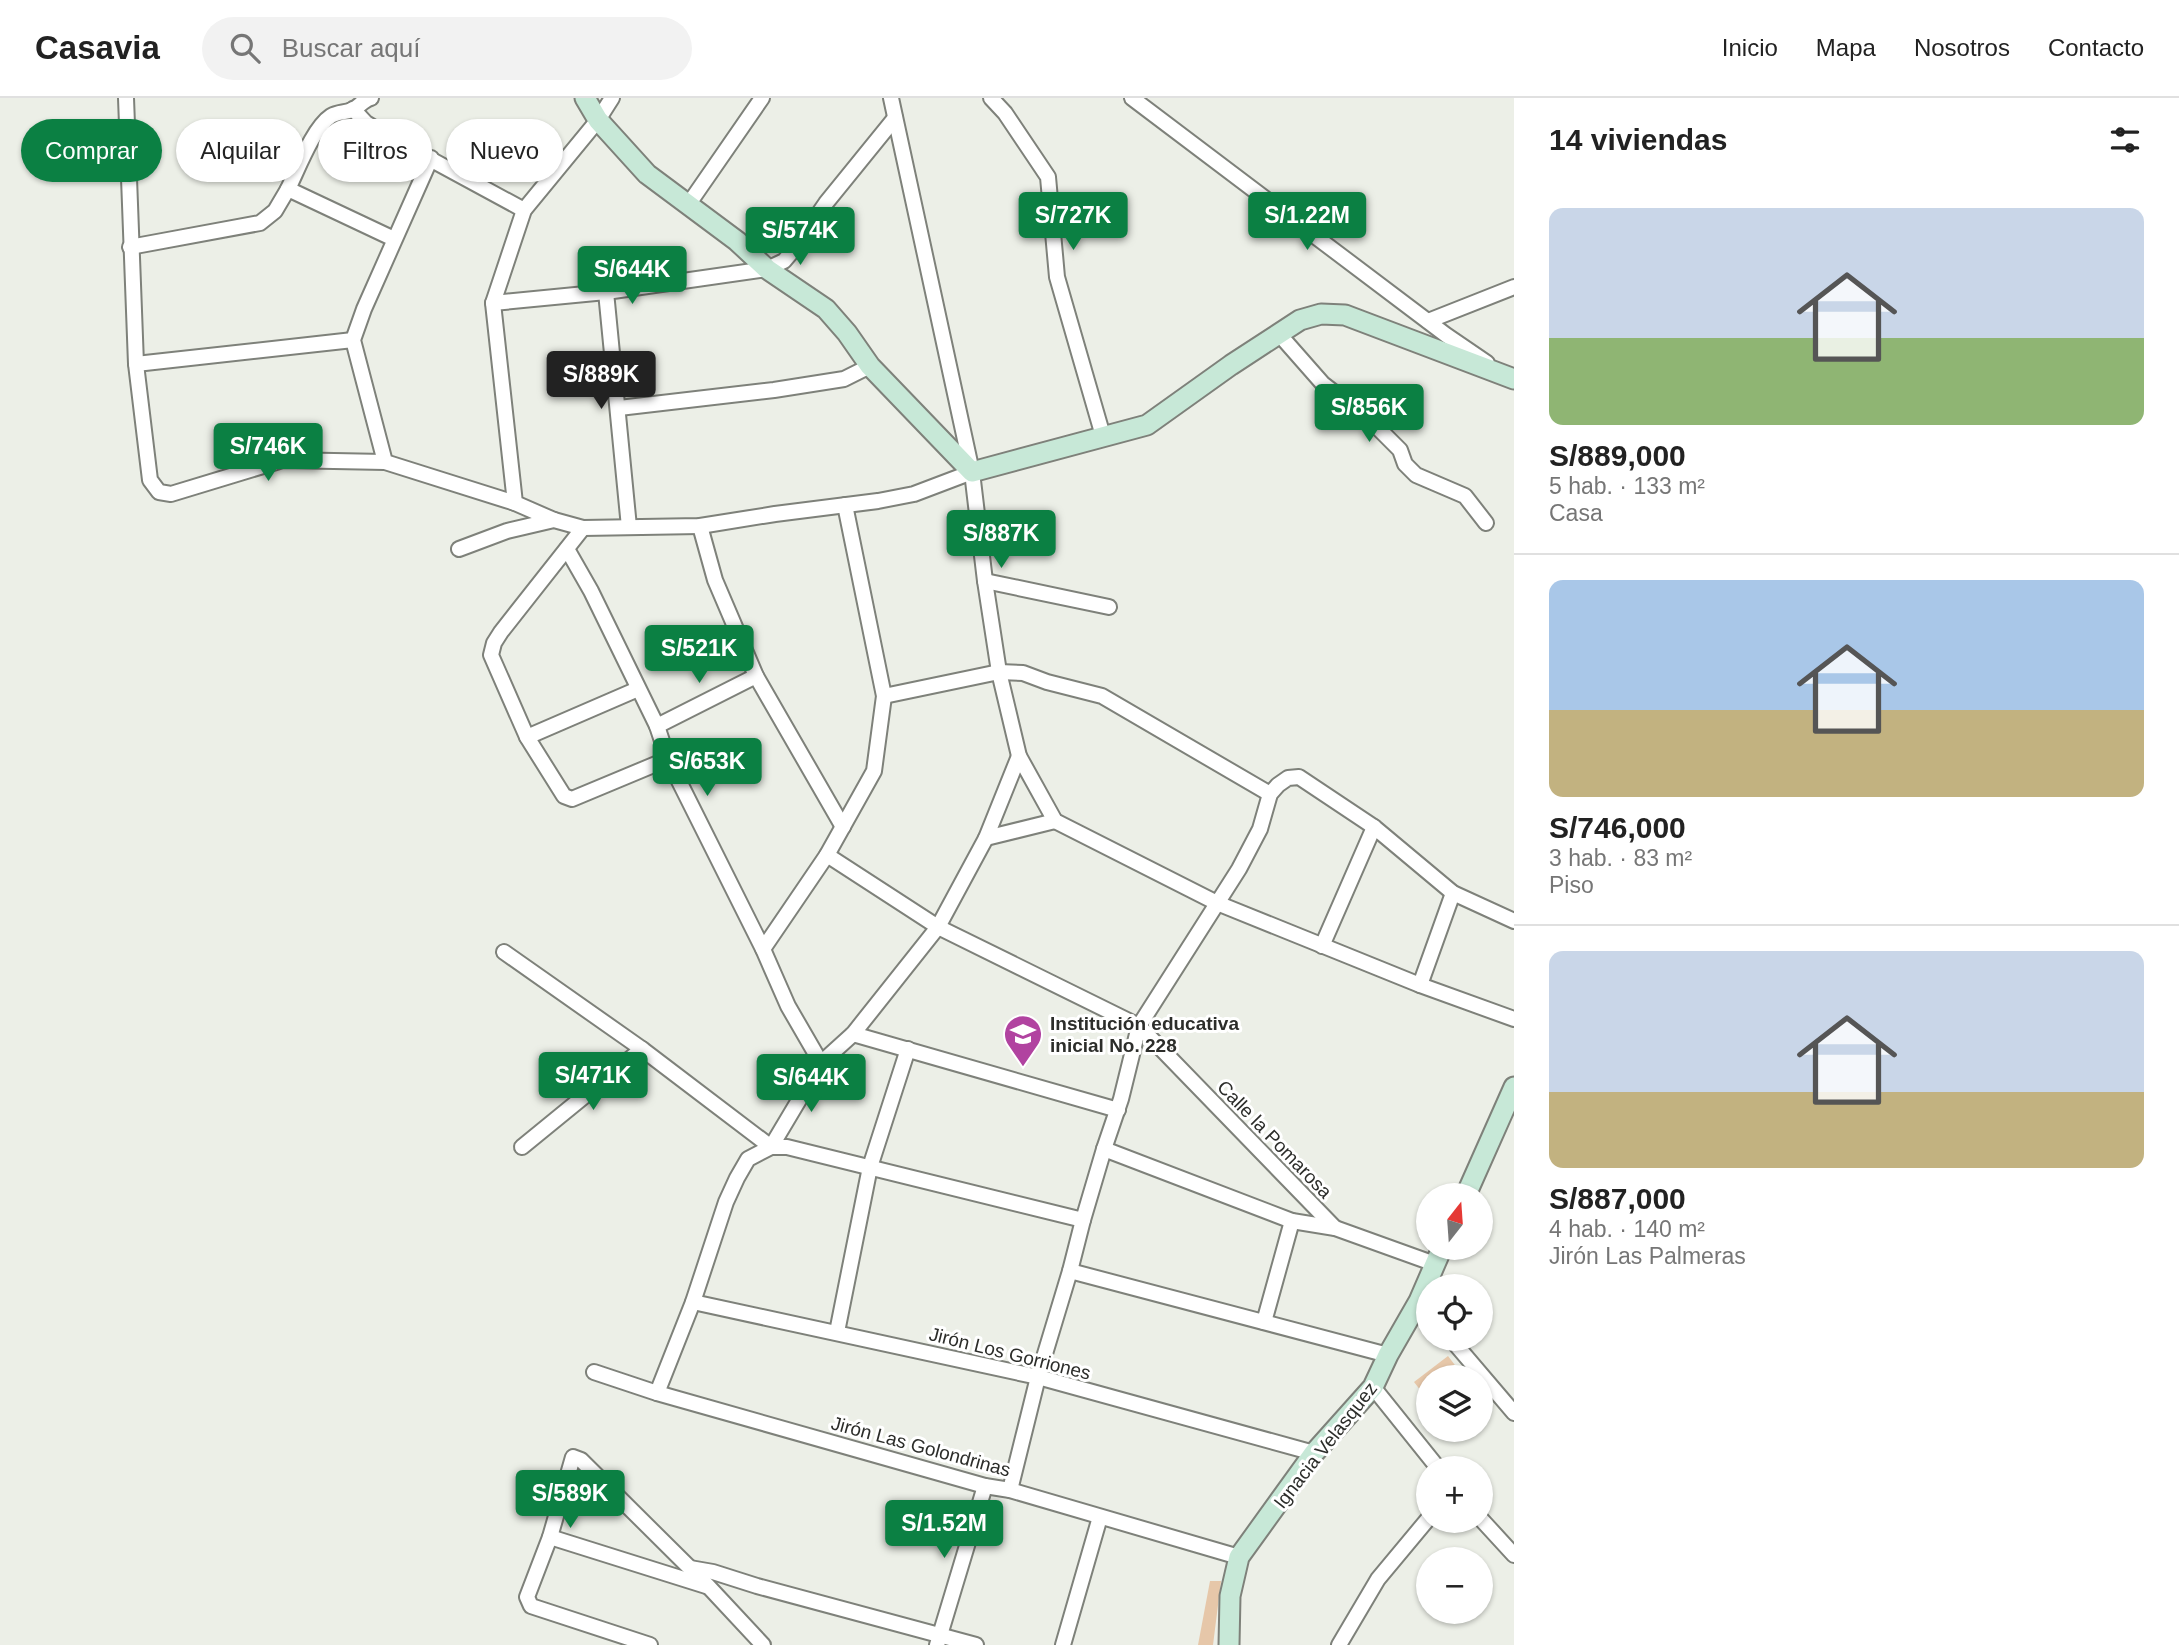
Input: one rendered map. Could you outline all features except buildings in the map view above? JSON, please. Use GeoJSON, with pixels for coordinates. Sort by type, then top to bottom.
{"type":"FeatureCollection","features":[{"type":"Feature","properties":{"kind":"main road"},"geometry":{"type":"LineString","coordinates":[[585,98],[598,120],[647,174],[737,241],[767,269],[826,309],[870,366],[972,472],[1147,425],[1242,357],[1300,320],[1321,314],[1345,314],[1509,377]]}},
{"type":"Feature","properties":{"kind":"main road"},"geometry":{"type":"LineString","coordinates":[[1471,1183],[1514,1087]]}},
{"type":"Feature","properties":{"kind":"main road","name":"Ignacia Velasquez"},"geometry":{"type":"LineString","coordinates":[[1229,1645],[1230,1596],[1239,1557],[1314,1453],[1374,1387],[1388,1355],[1416,1317]]}},
{"type":"Feature","properties":{"kind":"street"},"geometry":{"type":"LineString","coordinates":[[126,98],[136,365],[150,480],[159,492],[171,494],[283,460],[385,462],[583,528],[700,526],[914,494],[972,472]]}},
{"type":"Feature","properties":{"kind":"street"},"geometry":{"type":"LineString","coordinates":[[130,247],[260,223],[275,211],[321,125],[334,114],[353,110],[371,98]]}},
{"type":"Feature","properties":{"kind":"street"},"geometry":{"type":"LineString","coordinates":[[514,503],[493,303],[524,210],[598,120],[612,98]]}},
{"type":"Feature","properties":{"kind":"street"},"geometry":{"type":"LineString","coordinates":[[688,205],[762,98]]}},
{"type":"Feature","properties":{"kind":"street"},"geometry":{"type":"LineString","coordinates":[[891,98],[972,472],[999,672],[1019,756],[1055,821],[1217,903],[1420,985],[1514,1019]]}},
{"type":"Feature","properties":{"kind":"street"},"geometry":{"type":"LineString","coordinates":[[992,98],[1048,177],[1057,277],[1103,436]]}},
{"type":"Feature","properties":{"kind":"street"},"geometry":{"type":"LineString","coordinates":[[1132,98],[1428,321],[1509,377]]}},
{"type":"Feature","properties":{"kind":"street"},"geometry":{"type":"LineString","coordinates":[[353,110],[363,119]]}},
{"type":"Feature","properties":{"kind":"street"},"geometry":{"type":"LineString","coordinates":[[493,303],[606,292],[767,269],[784,261],[825,203],[895,118]]}},
{"type":"Feature","properties":{"kind":"street"},"geometry":{"type":"LineString","coordinates":[[432,159],[524,210]]}},
{"type":"Feature","properties":{"kind":"street"},"geometry":{"type":"LineString","coordinates":[[385,462],[353,340],[420,182]]}},
{"type":"Feature","properties":{"kind":"street"},"geometry":{"type":"LineString","coordinates":[[288,189],[394,239]]}},
{"type":"Feature","properties":{"kind":"street"},"geometry":{"type":"LineString","coordinates":[[1428,321],[1514,287]]}},
{"type":"Feature","properties":{"kind":"street"},"geometry":{"type":"LineString","coordinates":[[606,292],[629,527]]}},
{"type":"Feature","properties":{"kind":"street"},"geometry":{"type":"LineString","coordinates":[[1279,334],[1323,384],[1371,421],[1400,450],[1405,464],[1416,475],[1465,496],[1486,523]]}},
{"type":"Feature","properties":{"kind":"street"},"geometry":{"type":"LineString","coordinates":[[136,365],[353,340]]}},
{"type":"Feature","properties":{"kind":"street"},"geometry":{"type":"LineString","coordinates":[[619,408],[844,379],[870,366]]}},
{"type":"Feature","properties":{"kind":"street"},"geometry":{"type":"LineString","coordinates":[[763,949],[827,855],[874,771],[884,695],[845,505]]}},
{"type":"Feature","properties":{"kind":"street"},"geometry":{"type":"LineString","coordinates":[[459,549],[507,531],[554,520]]}},
{"type":"Feature","properties":{"kind":"street"},"geometry":{"type":"LineString","coordinates":[[700,526],[715,580],[756,676],[843,827]]}},
{"type":"Feature","properties":{"kind":"street"},"geometry":{"type":"LineString","coordinates":[[583,528],[494,643],[491,655],[527,737],[568,799],[668,759]]}},
{"type":"Feature","properties":{"kind":"street"},"geometry":{"type":"LineString","coordinates":[[567,549],[591,591],[657,726],[668,759],[763,949],[788,1006],[821,1063]]}},
{"type":"Feature","properties":{"kind":"street"},"geometry":{"type":"LineString","coordinates":[[985,581],[1110,607]]}},
{"type":"Feature","properties":{"kind":"street"},"geometry":{"type":"LineString","coordinates":[[884,695],[999,672],[1023,673],[1102,696],[1270,794]]}},
{"type":"Feature","properties":{"kind":"street"},"geometry":{"type":"LineString","coordinates":[[657,726],[756,676]]}},
{"type":"Feature","properties":{"kind":"street"},"geometry":{"type":"LineString","coordinates":[[527,737],[638,689]]}},
{"type":"Feature","properties":{"kind":"street"},"geometry":{"type":"LineString","coordinates":[[771,1147],[821,1063],[853,1034],[938,927],[986,838],[1019,756]]}},
{"type":"Feature","properties":{"kind":"street"},"geometry":{"type":"LineString","coordinates":[[1010,1490],[1038,1377],[1104,1149],[1118,1111],[1139,1026],[1239,869],[1260,829],[1270,794],[1288,778],[1299,777],[1374,827],[1453,893],[1514,921]]}},
{"type":"Feature","properties":{"kind":"street"},"geometry":{"type":"LineString","coordinates":[[986,838],[1055,821]]}},
{"type":"Feature","properties":{"kind":"street"},"geometry":{"type":"LineString","coordinates":[[1322,946],[1374,827]]}},
{"type":"Feature","properties":{"kind":"street","name":"Calle la Pomarosa"},"geometry":{"type":"LineString","coordinates":[[827,855],[938,927],[1139,1026],[1335,1228]]}},
{"type":"Feature","properties":{"kind":"street"},"geometry":{"type":"LineString","coordinates":[[1420,985],[1453,893]]}},
{"type":"Feature","properties":{"kind":"street"},"geometry":{"type":"LineString","coordinates":[[504,953],[642,1049],[771,1147]]}},
{"type":"Feature","properties":{"kind":"street"},"geometry":{"type":"LineString","coordinates":[[853,1034],[1118,1111]]}},
{"type":"Feature","properties":{"kind":"street"},"geometry":{"type":"LineString","coordinates":[[522,1147],[642,1049]]}},
{"type":"Feature","properties":{"kind":"street"},"geometry":{"type":"LineString","coordinates":[[837,1332],[870,1167],[908,1049]]}},
{"type":"Feature","properties":{"kind":"street"},"geometry":{"type":"LineString","coordinates":[[657,1393],[737,1178],[748,1159],[771,1147],[787,1147],[1083,1220]]}},
{"type":"Feature","properties":{"kind":"street"},"geometry":{"type":"LineString","coordinates":[[1104,1149],[1292,1221],[1335,1228],[1416,1250]]}},
{"type":"Feature","properties":{"kind":"street"},"geometry":{"type":"LineString","coordinates":[[1264,1322],[1292,1221]]}},
{"type":"Feature","properties":{"kind":"street"},"geometry":{"type":"LineString","coordinates":[[1070,1271],[1388,1355]]}},
{"type":"Feature","properties":{"kind":"street","name":"Jirón Los Gorriones"},"geometry":{"type":"LineString","coordinates":[[693,1302],[1038,1377],[1314,1453]]}},
{"type":"Feature","properties":{"kind":"street"},"geometry":{"type":"LineString","coordinates":[[1461,1351],[1514,1413]]}},
{"type":"Feature","properties":{"kind":"street","name":"Jirón Las Golondrinas"},"geometry":{"type":"LineString","coordinates":[[594,1372],[657,1393],[985,1486],[1010,1490],[1239,1557]]}},
{"type":"Feature","properties":{"kind":"street"},"geometry":{"type":"LineString","coordinates":[[1374,1387],[1429,1456]]}},
{"type":"Feature","properties":{"kind":"street"},"geometry":{"type":"LineString","coordinates":[[650,1645],[531,1606],[527,1601],[550,1536],[573,1457],[578,1457],[708,1586],[763,1645]]}},
{"type":"Feature","properties":{"kind":"street"},"geometry":{"type":"LineString","coordinates":[[938,1640],[985,1486]]}},
{"type":"Feature","properties":{"kind":"street"},"geometry":{"type":"LineString","coordinates":[[1063,1645],[1100,1517]]}},
{"type":"Feature","properties":{"kind":"street"},"geometry":{"type":"LineString","coordinates":[[1493,1532],[1514,1555]]}},
{"type":"Feature","properties":{"kind":"street"},"geometry":{"type":"LineString","coordinates":[[1339,1645],[1378,1579],[1416,1533]]}},
{"type":"Feature","properties":{"kind":"street"},"geometry":{"type":"LineString","coordinates":[[550,1536],[708,1586]]}},
{"type":"Feature","properties":{"kind":"street"},"geometry":{"type":"LineString","coordinates":[[690,1568],[713,1572],[938,1640],[976,1645]]}},
{"type":"Feature","properties":{"kind":"shaded area"},"geometry":{"type":"Polygon","coordinates":[[[1448,1356],[1455,1365],[1436,1365],[1448,1356]]]}},
{"type":"Feature","properties":{"kind":"shaded area"},"geometry":{"type":"Polygon","coordinates":[[[1210,1581],[1221,1581],[1213,1645],[1198,1645],[1210,1581]]]}},
{"type":"Feature","properties":{"kind":"place","name":"Institución educativa inicial No. 228"},"geometry":{"type":"Point","coordinates":[1023,1068]}}]}
